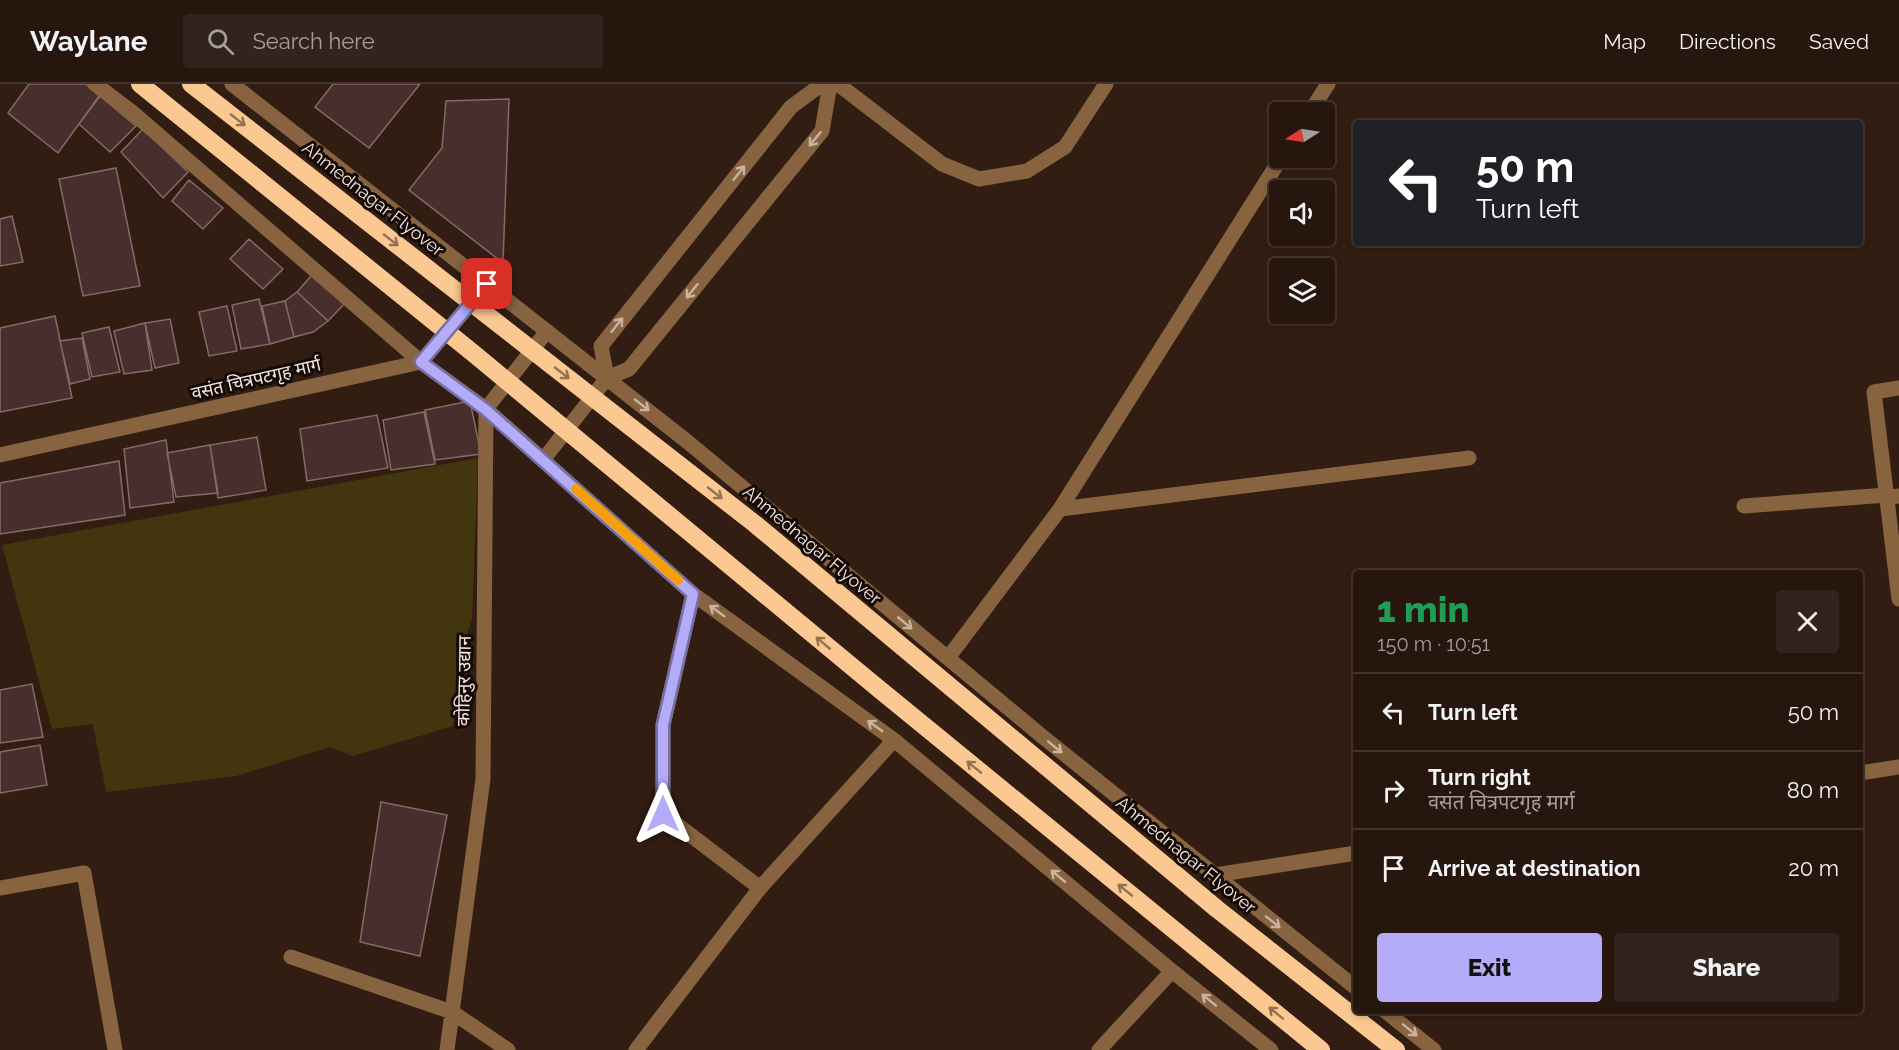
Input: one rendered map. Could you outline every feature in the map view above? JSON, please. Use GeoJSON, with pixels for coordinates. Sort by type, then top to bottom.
{"type":"FeatureCollection","features":[{"type":"Feature","properties":{"kind":"highway"},"geometry":{"type":"LineString","coordinates":[[140,84],[473,353],[870,682],[1321,1050]]}},
{"type":"Feature","properties":{"kind":"highway","name":"Ahmednagar Flyover"},"geometry":{"type":"LineString","coordinates":[[191,84],[755,524],[1217,909],[1396,1050]]}},
{"type":"Feature","properties":{"kind":"street"},"geometry":{"type":"LineString","coordinates":[[95,84],[132,112],[421,362],[486,410],[693,594],[894,740],[1172,971],[1271,1050]]}},
{"type":"Feature","properties":{"kind":"street"},"geometry":{"type":"LineString","coordinates":[[232,84],[689,442],[1043,737],[1353,986]]}},
{"type":"Feature","properties":{"kind":"street"},"geometry":{"type":"LineString","coordinates":[[606,378],[601,346],[791,106],[822,84]]}},
{"type":"Feature","properties":{"kind":"street"},"geometry":{"type":"LineString","coordinates":[[543,460],[606,378],[629,369],[822,131],[830,84]]}},
{"type":"Feature","properties":{"kind":"street"},"geometry":{"type":"LineString","coordinates":[[838,84],[942,164],[979,179],[1027,171],[1065,147],[1106,84]]}},
{"type":"Feature","properties":{"kind":"street"},"geometry":{"type":"LineString","coordinates":[[1316,102],[1328,84]]}},
{"type":"Feature","properties":{"kind":"street"},"geometry":{"type":"LineString","coordinates":[[948,658],[1059,509],[1275,168]]}},
{"type":"Feature","properties":{"kind":"street"},"geometry":{"type":"LineString","coordinates":[[421,362],[487,284]]}},
{"type":"Feature","properties":{"kind":"street"},"geometry":{"type":"LineString","coordinates":[[486,410],[547,331]]}},
{"type":"Feature","properties":{"kind":"street","name":"वसंत चित्रपटगृह मार्ग"},"geometry":{"type":"LineString","coordinates":[[0,455],[421,362]]}},
{"type":"Feature","properties":{"kind":"street"},"geometry":{"type":"LineString","coordinates":[[1899,388],[1874,392],[1893,497],[1899,599]]}},
{"type":"Feature","properties":{"kind":"street","name":"कोहिनुर उद्यान"},"geometry":{"type":"LineString","coordinates":[[447,1050],[483,779],[486,410]]}},
{"type":"Feature","properties":{"kind":"street"},"geometry":{"type":"LineString","coordinates":[[1059,509],[1469,458]]}},
{"type":"Feature","properties":{"kind":"street"},"geometry":{"type":"LineString","coordinates":[[1744,506],[1886,495],[1893,497]]}},
{"type":"Feature","properties":{"kind":"street"},"geometry":{"type":"LineString","coordinates":[[693,594],[663,725],[663,814],[760,888]]}},
{"type":"Feature","properties":{"kind":"street"},"geometry":{"type":"LineString","coordinates":[[636,1050],[760,888],[894,740]]}},
{"type":"Feature","properties":{"kind":"street"},"geometry":{"type":"LineString","coordinates":[[1863,773],[1899,767]]}},
{"type":"Feature","properties":{"kind":"street"},"geometry":{"type":"LineString","coordinates":[[1215,875],[1353,853]]}},
{"type":"Feature","properties":{"kind":"street"},"geometry":{"type":"LineString","coordinates":[[0,888],[84,873],[115,1050]]}},
{"type":"Feature","properties":{"kind":"street"},"geometry":{"type":"LineString","coordinates":[[291,957],[452,1012],[508,1050]]}},
{"type":"Feature","properties":{"kind":"street"},"geometry":{"type":"LineString","coordinates":[[1099,1050],[1172,971]]}},
{"type":"Feature","properties":{"kind":"street"},"geometry":{"type":"LineString","coordinates":[[1389,1014],[1434,1050]]}},
{"type":"Feature","properties":{"kind":"shaded area"},"geometry":{"type":"Polygon","coordinates":[[[478,458],[472,619],[463,645],[453,726],[353,756],[330,747],[236,776],[106,792],[93,724],[52,729],[2,545],[478,458]]]}},
{"type":"Feature","properties":{"kind":"building"},"geometry":{"type":"Polygon","coordinates":[[[29,84],[86,84],[99,96],[58,153],[8,113],[29,84]]]}},
{"type":"Feature","properties":{"kind":"building"},"geometry":{"type":"Polygon","coordinates":[[[333,84],[420,84],[369,148],[315,107],[333,84]]]}},
{"type":"Feature","properties":{"kind":"building"},"geometry":{"type":"Polygon","coordinates":[[[100,96],[136,126],[110,152],[79,124],[100,96]]]}},
{"type":"Feature","properties":{"kind":"building"},"geometry":{"type":"Polygon","coordinates":[[[509,99],[503,263],[409,190],[442,148],[446,101],[509,99]]]}},
{"type":"Feature","properties":{"kind":"building"},"geometry":{"type":"Polygon","coordinates":[[[143,129],[188,172],[163,198],[121,152],[143,129]]]}},
{"type":"Feature","properties":{"kind":"building"},"geometry":{"type":"Polygon","coordinates":[[[116,168],[140,286],[83,296],[59,179],[116,168]]]}},
{"type":"Feature","properties":{"kind":"building"},"geometry":{"type":"Polygon","coordinates":[[[189,180],[223,208],[203,229],[172,201],[189,180]]]}},
{"type":"Feature","properties":{"kind":"building"},"geometry":{"type":"Polygon","coordinates":[[[12,216],[23,262],[0,266],[0,219],[12,216]]]}},
{"type":"Feature","properties":{"kind":"building"},"geometry":{"type":"Polygon","coordinates":[[[249,239],[283,269],[263,289],[230,259],[249,239]]]}},
{"type":"Feature","properties":{"kind":"building"},"geometry":{"type":"Polygon","coordinates":[[[312,275],[347,301],[328,321],[297,292],[312,275]]]}},
{"type":"Feature","properties":{"kind":"building"},"geometry":{"type":"Polygon","coordinates":[[[297,292],[328,321],[313,332],[294,337],[285,301],[297,292]]]}},
{"type":"Feature","properties":{"kind":"building"},"geometry":{"type":"Polygon","coordinates":[[[259,299],[270,344],[241,349],[232,305],[259,299]]]}},
{"type":"Feature","properties":{"kind":"building"},"geometry":{"type":"Polygon","coordinates":[[[285,301],[294,337],[270,344],[262,306],[285,301]]]}},
{"type":"Feature","properties":{"kind":"building"},"geometry":{"type":"Polygon","coordinates":[[[227,306],[237,351],[209,356],[199,312],[227,306]]]}},
{"type":"Feature","properties":{"kind":"building"},"geometry":{"type":"Polygon","coordinates":[[[55,316],[72,398],[0,412],[0,328],[55,316]]]}},
{"type":"Feature","properties":{"kind":"building"},"geometry":{"type":"Polygon","coordinates":[[[170,319],[179,363],[155,368],[145,323],[170,319]]]}},
{"type":"Feature","properties":{"kind":"building"},"geometry":{"type":"Polygon","coordinates":[[[145,323],[152,370],[124,374],[114,331],[145,323]]]}},
{"type":"Feature","properties":{"kind":"building"},"geometry":{"type":"Polygon","coordinates":[[[109,327],[120,372],[92,377],[82,333],[109,327]]]}},
{"type":"Feature","properties":{"kind":"building"},"geometry":{"type":"Polygon","coordinates":[[[82,338],[90,379],[70,384],[60,341],[82,338]]]}},
{"type":"Feature","properties":{"kind":"building"},"geometry":{"type":"Polygon","coordinates":[[[470,401],[481,454],[435,460],[425,410],[470,401]]]}},
{"type":"Feature","properties":{"kind":"building"},"geometry":{"type":"Polygon","coordinates":[[[424,412],[435,464],[391,470],[383,420],[424,412]]]}},
{"type":"Feature","properties":{"kind":"building"},"geometry":{"type":"Polygon","coordinates":[[[377,415],[388,468],[307,481],[300,429],[377,415]]]}},
{"type":"Feature","properties":{"kind":"building"},"geometry":{"type":"Polygon","coordinates":[[[257,437],[266,490],[218,498],[210,445],[257,437]]]}},
{"type":"Feature","properties":{"kind":"building"},"geometry":{"type":"Polygon","coordinates":[[[166,440],[174,502],[130,508],[124,449],[166,440]]]}},
{"type":"Feature","properties":{"kind":"building"},"geometry":{"type":"Polygon","coordinates":[[[210,445],[218,493],[176,497],[167,453],[210,445]]]}},
{"type":"Feature","properties":{"kind":"building"},"geometry":{"type":"Polygon","coordinates":[[[119,461],[125,515],[0,534],[0,483],[119,461]]]}},
{"type":"Feature","properties":{"kind":"building"},"geometry":{"type":"Polygon","coordinates":[[[32,684],[43,737],[0,743],[0,690],[32,684]]]}},
{"type":"Feature","properties":{"kind":"building"},"geometry":{"type":"Polygon","coordinates":[[[40,745],[47,785],[0,793],[0,752],[40,745]]]}},
{"type":"Feature","properties":{"kind":"building"},"geometry":{"type":"Polygon","coordinates":[[[381,802],[447,815],[420,956],[360,942],[381,802]]]}},
{"type":"Feature","properties":{"kind":"slow traffic"},"geometry":{"type":"LineString","coordinates":[[576,489],[678,580]]}},
{"type":"Feature","properties":{"kind":"route"},"geometry":{"type":"LineString","coordinates":[[487,284],[421,362],[486,410],[693,594],[663,725],[663,814]]}}]}
